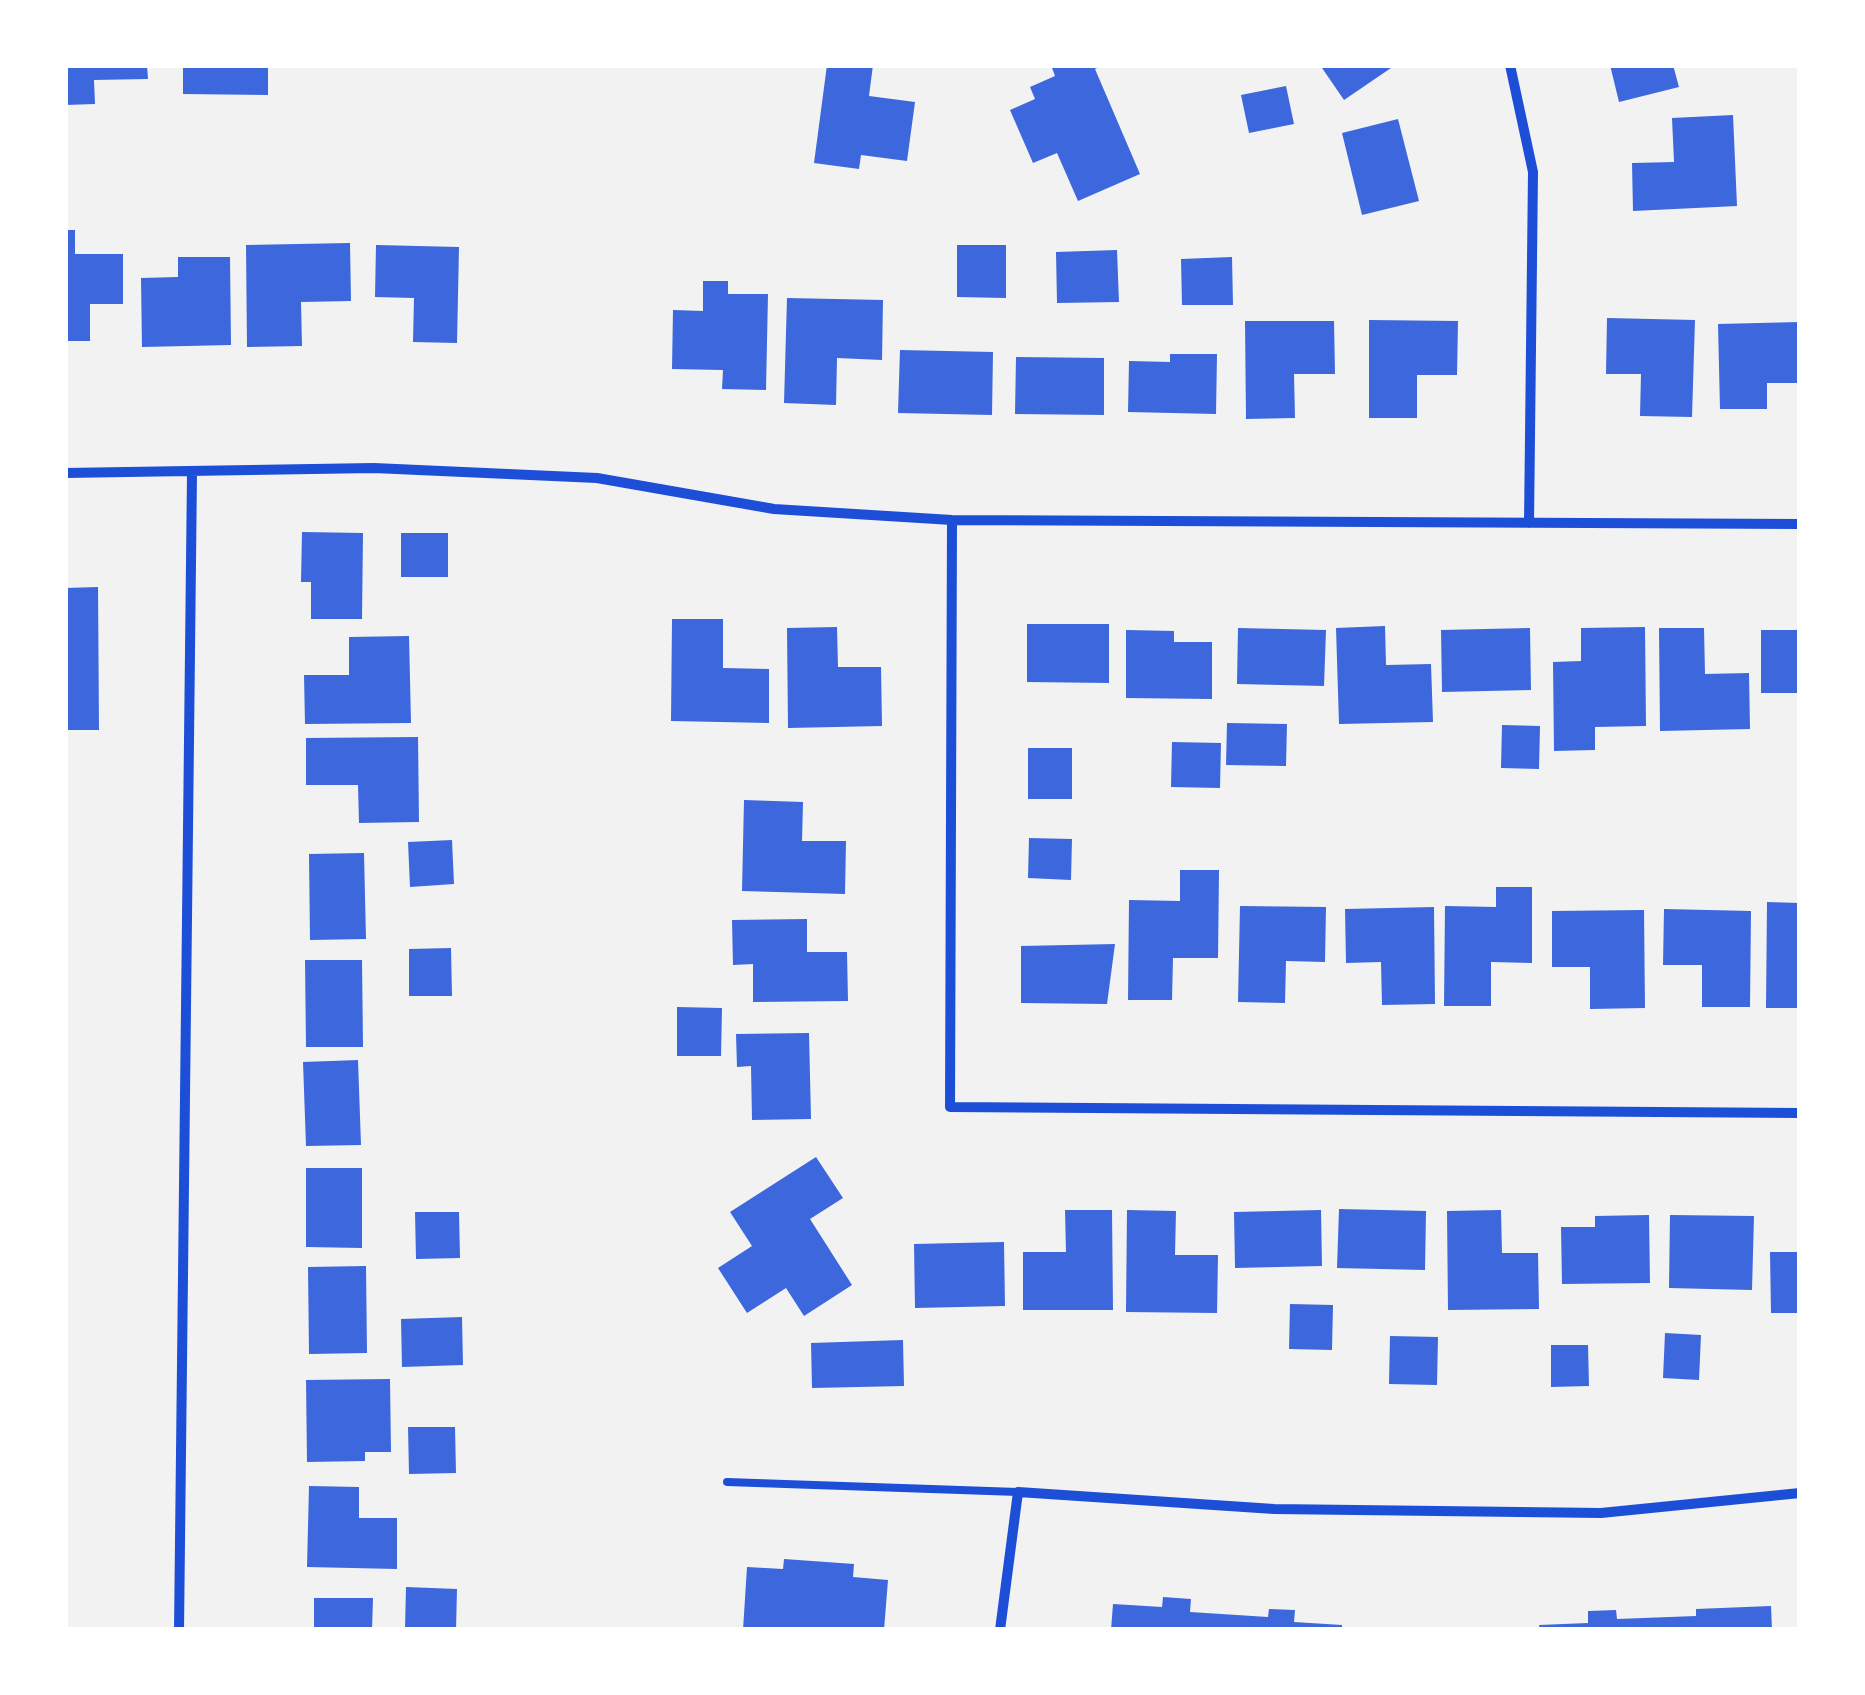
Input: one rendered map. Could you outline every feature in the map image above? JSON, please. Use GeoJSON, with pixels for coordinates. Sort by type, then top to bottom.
{"type":"FeatureCollection","features":[{"type":"Feature","properties":{"kind":"street"},"geometry":{"type":"LineString","coordinates":[[1510,65],[1533,172],[1529,523]]}},
{"type":"Feature","properties":{"kind":"street"},"geometry":{"type":"LineString","coordinates":[[65,473],[374,468],[597,478],[774,510],[952,520],[1800,524]]}},
{"type":"Feature","properties":{"kind":"street"},"geometry":{"type":"LineString","coordinates":[[179,1630],[192,472]]}},
{"type":"Feature","properties":{"kind":"street"},"geometry":{"type":"LineString","coordinates":[[952,520],[950,1107],[1800,1112]]}},
{"type":"Feature","properties":{"kind":"street"},"geometry":{"type":"LineString","coordinates":[[1000,1630],[1018,1492],[1274,1509],[1601,1512],[1800,1493]]}},
{"type":"Feature","properties":{"kind":"lane"},"geometry":{"type":"LineString","coordinates":[[728,1482],[1018,1492]]}},
{"type":"Feature","properties":{"kind":"building"},"geometry":{"type":"Polygon","coordinates":[[[65,65],[147,65],[148,79],[94,80],[95,104],[65,105],[65,65]]]}},
{"type":"Feature","properties":{"kind":"building"},"geometry":{"type":"Polygon","coordinates":[[[183,65],[268,65],[268,95],[183,94],[183,65]]]}},
{"type":"Feature","properties":{"kind":"building"},"geometry":{"type":"Polygon","coordinates":[[[827,65],[873,65],[869,96],[915,102],[907,161],[861,155],[859,169],[814,163],[827,65]]]}},
{"type":"Feature","properties":{"kind":"building"},"geometry":{"type":"Polygon","coordinates":[[[1051,65],[1104,65],[1095,69],[1140,174],[1078,201],[1057,153],[1033,163],[1010,110],[1035,99],[1030,87],[1055,76],[1051,65]]]}},
{"type":"Feature","properties":{"kind":"building"},"geometry":{"type":"Polygon","coordinates":[[[1320,65],[1389,65],[1391,68],[1344,100],[1320,65]]]}},
{"type":"Feature","properties":{"kind":"building"},"geometry":{"type":"Polygon","coordinates":[[[1610,65],[1673,65],[1679,87],[1619,102],[1610,65]]]}},
{"type":"Feature","properties":{"kind":"building"},"geometry":{"type":"Polygon","coordinates":[[[1286,86],[1294,124],[1249,133],[1241,95],[1286,86]]]}},
{"type":"Feature","properties":{"kind":"building"},"geometry":{"type":"Polygon","coordinates":[[[1733,115],[1737,206],[1633,211],[1632,163],[1674,162],[1672,118],[1733,115]]]}},
{"type":"Feature","properties":{"kind":"building"},"geometry":{"type":"Polygon","coordinates":[[[1398,119],[1419,201],[1362,215],[1342,133],[1398,119]]]}},
{"type":"Feature","properties":{"kind":"building"},"geometry":{"type":"Polygon","coordinates":[[[65,230],[75,230],[75,254],[123,254],[123,304],[90,304],[90,341],[65,341],[65,230]]]}},
{"type":"Feature","properties":{"kind":"building"},"geometry":{"type":"Polygon","coordinates":[[[350,243],[351,301],[301,302],[302,346],[247,347],[246,245],[350,243]]]}},
{"type":"Feature","properties":{"kind":"building"},"geometry":{"type":"Polygon","coordinates":[[[376,245],[459,247],[457,343],[413,342],[414,298],[375,297],[376,245]]]}},
{"type":"Feature","properties":{"kind":"building"},"geometry":{"type":"Polygon","coordinates":[[[957,245],[1006,245],[1006,298],[957,297],[957,245]]]}},
{"type":"Feature","properties":{"kind":"building"},"geometry":{"type":"Polygon","coordinates":[[[1117,250],[1119,302],[1057,303],[1056,252],[1117,250]]]}},
{"type":"Feature","properties":{"kind":"building"},"geometry":{"type":"Polygon","coordinates":[[[178,257],[230,257],[231,345],[142,347],[141,278],[178,277],[178,257]]]}},
{"type":"Feature","properties":{"kind":"building"},"geometry":{"type":"Polygon","coordinates":[[[1232,257],[1233,305],[1182,305],[1181,259],[1232,257]]]}},
{"type":"Feature","properties":{"kind":"building"},"geometry":{"type":"Polygon","coordinates":[[[703,281],[728,281],[728,294],[768,294],[766,390],[722,389],[723,370],[672,369],[673,310],[703,311],[703,281]]]}},
{"type":"Feature","properties":{"kind":"building"},"geometry":{"type":"Polygon","coordinates":[[[787,298],[883,300],[882,360],[837,358],[836,405],[784,403],[787,298]]]}},
{"type":"Feature","properties":{"kind":"building"},"geometry":{"type":"Polygon","coordinates":[[[1607,318],[1695,320],[1692,417],[1640,416],[1641,374],[1606,374],[1607,318]]]}},
{"type":"Feature","properties":{"kind":"building"},"geometry":{"type":"Polygon","coordinates":[[[1369,320],[1458,321],[1457,375],[1417,375],[1417,418],[1369,418],[1369,320]]]}},
{"type":"Feature","properties":{"kind":"building"},"geometry":{"type":"Polygon","coordinates":[[[1245,321],[1334,321],[1335,374],[1294,374],[1295,418],[1246,419],[1245,321]]]}},
{"type":"Feature","properties":{"kind":"building"},"geometry":{"type":"Polygon","coordinates":[[[1800,322],[1800,383],[1767,383],[1767,409],[1720,409],[1718,324],[1800,322]]]}},
{"type":"Feature","properties":{"kind":"building"},"geometry":{"type":"Polygon","coordinates":[[[900,350],[993,352],[992,415],[898,413],[900,350]]]}},
{"type":"Feature","properties":{"kind":"building"},"geometry":{"type":"Polygon","coordinates":[[[1170,354],[1217,354],[1216,414],[1128,412],[1129,361],[1170,362],[1170,354]]]}},
{"type":"Feature","properties":{"kind":"building"},"geometry":{"type":"Polygon","coordinates":[[[1016,357],[1104,358],[1104,415],[1015,414],[1016,357]]]}},
{"type":"Feature","properties":{"kind":"building"},"geometry":{"type":"Polygon","coordinates":[[[302,532],[363,533],[362,619],[311,619],[311,582],[301,582],[302,532]]]}},
{"type":"Feature","properties":{"kind":"building"},"geometry":{"type":"Polygon","coordinates":[[[401,533],[448,533],[448,577],[401,577],[401,533]]]}},
{"type":"Feature","properties":{"kind":"building"},"geometry":{"type":"Polygon","coordinates":[[[98,587],[99,730],[65,730],[65,588],[98,587]]]}},
{"type":"Feature","properties":{"kind":"building"},"geometry":{"type":"Polygon","coordinates":[[[672,619],[723,619],[723,668],[769,669],[769,723],[671,721],[672,619]]]}},
{"type":"Feature","properties":{"kind":"building"},"geometry":{"type":"Polygon","coordinates":[[[1027,624],[1109,624],[1109,683],[1027,682],[1027,624]]]}},
{"type":"Feature","properties":{"kind":"building"},"geometry":{"type":"Polygon","coordinates":[[[1385,626],[1386,665],[1431,664],[1433,722],[1339,724],[1336,628],[1385,626]]]}},
{"type":"Feature","properties":{"kind":"building"},"geometry":{"type":"Polygon","coordinates":[[[837,627],[838,667],[881,667],[882,726],[788,728],[787,628],[837,627]]]}},
{"type":"Feature","properties":{"kind":"building"},"geometry":{"type":"Polygon","coordinates":[[[1645,627],[1646,726],[1595,727],[1595,750],[1554,751],[1553,662],[1581,661],[1581,628],[1645,627]]]}},
{"type":"Feature","properties":{"kind":"building"},"geometry":{"type":"Polygon","coordinates":[[[1238,628],[1326,630],[1324,686],[1237,684],[1238,628]]]}},
{"type":"Feature","properties":{"kind":"building"},"geometry":{"type":"Polygon","coordinates":[[[1530,628],[1531,690],[1442,692],[1441,630],[1530,628]]]}},
{"type":"Feature","properties":{"kind":"building"},"geometry":{"type":"Polygon","coordinates":[[[1659,628],[1704,628],[1705,674],[1749,673],[1750,729],[1660,731],[1659,628]]]}},
{"type":"Feature","properties":{"kind":"building"},"geometry":{"type":"Polygon","coordinates":[[[1126,630],[1174,631],[1174,642],[1212,642],[1212,699],[1126,698],[1126,630]]]}},
{"type":"Feature","properties":{"kind":"building"},"geometry":{"type":"Polygon","coordinates":[[[1761,630],[1800,630],[1800,693],[1761,693],[1761,630]]]}},
{"type":"Feature","properties":{"kind":"building"},"geometry":{"type":"Polygon","coordinates":[[[409,636],[411,723],[305,724],[304,675],[349,675],[349,637],[409,636]]]}},
{"type":"Feature","properties":{"kind":"building"},"geometry":{"type":"Polygon","coordinates":[[[1227,723],[1287,724],[1286,766],[1226,765],[1227,723]]]}},
{"type":"Feature","properties":{"kind":"building"},"geometry":{"type":"Polygon","coordinates":[[[1502,725],[1540,726],[1539,769],[1501,768],[1502,725]]]}},
{"type":"Feature","properties":{"kind":"building"},"geometry":{"type":"Polygon","coordinates":[[[418,737],[419,822],[359,823],[358,785],[306,785],[306,738],[418,737]]]}},
{"type":"Feature","properties":{"kind":"building"},"geometry":{"type":"Polygon","coordinates":[[[1172,742],[1221,743],[1220,788],[1171,787],[1172,742]]]}},
{"type":"Feature","properties":{"kind":"building"},"geometry":{"type":"Polygon","coordinates":[[[1028,748],[1072,748],[1072,799],[1028,799],[1028,748]]]}},
{"type":"Feature","properties":{"kind":"building"},"geometry":{"type":"Polygon","coordinates":[[[744,800],[803,802],[802,841],[846,841],[845,894],[742,891],[744,800]]]}},
{"type":"Feature","properties":{"kind":"building"},"geometry":{"type":"Polygon","coordinates":[[[1029,838],[1072,839],[1071,880],[1028,878],[1029,838]]]}},
{"type":"Feature","properties":{"kind":"building"},"geometry":{"type":"Polygon","coordinates":[[[452,840],[454,884],[410,887],[408,842],[452,840]]]}},
{"type":"Feature","properties":{"kind":"building"},"geometry":{"type":"Polygon","coordinates":[[[364,853],[366,939],[310,940],[309,854],[364,853]]]}},
{"type":"Feature","properties":{"kind":"building"},"geometry":{"type":"Polygon","coordinates":[[[1180,870],[1219,870],[1218,958],[1173,958],[1172,1000],[1128,1000],[1129,900],[1180,901],[1180,870]]]}},
{"type":"Feature","properties":{"kind":"building"},"geometry":{"type":"Polygon","coordinates":[[[1496,887],[1532,887],[1532,963],[1491,962],[1491,1006],[1444,1006],[1445,906],[1496,907],[1496,887]]]}},
{"type":"Feature","properties":{"kind":"building"},"geometry":{"type":"Polygon","coordinates":[[[1767,902],[1800,903],[1800,1008],[1766,1008],[1767,902]]]}},
{"type":"Feature","properties":{"kind":"building"},"geometry":{"type":"Polygon","coordinates":[[[1240,906],[1326,907],[1325,962],[1286,961],[1285,1003],[1238,1002],[1240,906]]]}},
{"type":"Feature","properties":{"kind":"building"},"geometry":{"type":"Polygon","coordinates":[[[1434,907],[1435,1004],[1382,1005],[1381,962],[1346,963],[1345,909],[1434,907]]]}},
{"type":"Feature","properties":{"kind":"building"},"geometry":{"type":"Polygon","coordinates":[[[1664,909],[1751,911],[1750,1007],[1702,1007],[1702,965],[1663,965],[1664,909]]]}},
{"type":"Feature","properties":{"kind":"building"},"geometry":{"type":"Polygon","coordinates":[[[1644,910],[1645,1008],[1590,1009],[1590,967],[1552,967],[1552,911],[1644,910]]]}},
{"type":"Feature","properties":{"kind":"building"},"geometry":{"type":"Polygon","coordinates":[[[807,919],[807,952],[847,952],[848,1001],[753,1002],[753,964],[733,965],[732,920],[807,919]]]}},
{"type":"Feature","properties":{"kind":"building"},"geometry":{"type":"Polygon","coordinates":[[[1115,944],[1107,1004],[1021,1003],[1021,946],[1115,944]]]}},
{"type":"Feature","properties":{"kind":"building"},"geometry":{"type":"Polygon","coordinates":[[[451,948],[452,996],[409,996],[409,949],[451,948]]]}},
{"type":"Feature","properties":{"kind":"building"},"geometry":{"type":"Polygon","coordinates":[[[305,960],[362,960],[363,1047],[306,1047],[305,960]]]}},
{"type":"Feature","properties":{"kind":"building"},"geometry":{"type":"Polygon","coordinates":[[[677,1007],[722,1008],[721,1056],[677,1056],[677,1007]]]}},
{"type":"Feature","properties":{"kind":"building"},"geometry":{"type":"Polygon","coordinates":[[[809,1033],[811,1119],[752,1120],[751,1066],[737,1067],[736,1034],[809,1033]]]}},
{"type":"Feature","properties":{"kind":"building"},"geometry":{"type":"Polygon","coordinates":[[[358,1060],[361,1145],[306,1146],[303,1062],[358,1060]]]}},
{"type":"Feature","properties":{"kind":"building"},"geometry":{"type":"Polygon","coordinates":[[[816,1157],[843,1198],[810,1219],[852,1285],[804,1316],[786,1288],[747,1313],[718,1268],[752,1246],[730,1212],[816,1157]]]}},
{"type":"Feature","properties":{"kind":"building"},"geometry":{"type":"Polygon","coordinates":[[[306,1168],[362,1168],[362,1248],[306,1247],[306,1168]]]}},
{"type":"Feature","properties":{"kind":"building"},"geometry":{"type":"Polygon","coordinates":[[[1339,1209],[1426,1211],[1425,1270],[1337,1268],[1339,1209]]]}},
{"type":"Feature","properties":{"kind":"building"},"geometry":{"type":"Polygon","coordinates":[[[1065,1210],[1112,1210],[1113,1310],[1023,1310],[1023,1252],[1066,1252],[1065,1210]]]}},
{"type":"Feature","properties":{"kind":"building"},"geometry":{"type":"Polygon","coordinates":[[[1127,1210],[1176,1211],[1175,1255],[1218,1255],[1217,1313],[1126,1312],[1127,1210]]]}},
{"type":"Feature","properties":{"kind":"building"},"geometry":{"type":"Polygon","coordinates":[[[1321,1210],[1322,1266],[1235,1268],[1234,1212],[1321,1210]]]}},
{"type":"Feature","properties":{"kind":"building"},"geometry":{"type":"Polygon","coordinates":[[[1501,1210],[1502,1253],[1538,1253],[1539,1309],[1448,1310],[1447,1211],[1501,1210]]]}},
{"type":"Feature","properties":{"kind":"building"},"geometry":{"type":"Polygon","coordinates":[[[415,1212],[459,1212],[460,1258],[416,1259],[415,1212]]]}},
{"type":"Feature","properties":{"kind":"building"},"geometry":{"type":"Polygon","coordinates":[[[1649,1215],[1650,1283],[1562,1284],[1561,1227],[1595,1227],[1595,1216],[1649,1215]]]}},
{"type":"Feature","properties":{"kind":"building"},"geometry":{"type":"Polygon","coordinates":[[[1670,1215],[1754,1216],[1752,1290],[1669,1288],[1670,1215]]]}},
{"type":"Feature","properties":{"kind":"building"},"geometry":{"type":"Polygon","coordinates":[[[1004,1242],[1005,1306],[915,1308],[914,1244],[1004,1242]]]}},
{"type":"Feature","properties":{"kind":"building"},"geometry":{"type":"Polygon","coordinates":[[[1770,1252],[1800,1252],[1800,1313],[1771,1313],[1770,1252]]]}},
{"type":"Feature","properties":{"kind":"building"},"geometry":{"type":"Polygon","coordinates":[[[366,1266],[367,1353],[309,1354],[308,1267],[366,1266]]]}},
{"type":"Feature","properties":{"kind":"building"},"geometry":{"type":"Polygon","coordinates":[[[1290,1304],[1333,1305],[1332,1350],[1289,1349],[1290,1304]]]}},
{"type":"Feature","properties":{"kind":"building"},"geometry":{"type":"Polygon","coordinates":[[[462,1317],[463,1365],[402,1367],[401,1319],[462,1317]]]}},
{"type":"Feature","properties":{"kind":"building"},"geometry":{"type":"Polygon","coordinates":[[[1665,1333],[1701,1335],[1699,1380],[1663,1378],[1665,1333]]]}},
{"type":"Feature","properties":{"kind":"building"},"geometry":{"type":"Polygon","coordinates":[[[1390,1336],[1438,1337],[1437,1385],[1389,1384],[1390,1336]]]}},
{"type":"Feature","properties":{"kind":"building"},"geometry":{"type":"Polygon","coordinates":[[[903,1340],[904,1386],[812,1388],[811,1343],[903,1340]]]}},
{"type":"Feature","properties":{"kind":"building"},"geometry":{"type":"Polygon","coordinates":[[[1551,1345],[1588,1345],[1589,1386],[1551,1387],[1551,1345]]]}},
{"type":"Feature","properties":{"kind":"building"},"geometry":{"type":"Polygon","coordinates":[[[390,1379],[391,1452],[365,1452],[365,1461],[307,1462],[306,1380],[390,1379]]]}},
{"type":"Feature","properties":{"kind":"building"},"geometry":{"type":"Polygon","coordinates":[[[408,1427],[455,1427],[456,1473],[409,1474],[408,1427]]]}},
{"type":"Feature","properties":{"kind":"building"},"geometry":{"type":"Polygon","coordinates":[[[309,1486],[359,1487],[359,1518],[397,1518],[397,1569],[307,1567],[309,1486]]]}},
{"type":"Feature","properties":{"kind":"building"},"geometry":{"type":"Polygon","coordinates":[[[784,1559],[854,1564],[853,1577],[888,1580],[884,1630],[743,1630],[747,1567],[783,1569],[784,1559]]]}},
{"type":"Feature","properties":{"kind":"building"},"geometry":{"type":"Polygon","coordinates":[[[406,1587],[457,1589],[456,1630],[405,1630],[406,1587]]]}},
{"type":"Feature","properties":{"kind":"building"},"geometry":{"type":"Polygon","coordinates":[[[1163,1597],[1191,1599],[1190,1612],[1268,1617],[1269,1609],[1295,1610],[1294,1622],[1342,1625],[1342,1630],[1111,1630],[1113,1604],[1162,1607],[1163,1597]]]}},
{"type":"Feature","properties":{"kind":"building"},"geometry":{"type":"Polygon","coordinates":[[[314,1598],[373,1598],[372,1630],[314,1630],[314,1598]]]}},
{"type":"Feature","properties":{"kind":"building"},"geometry":{"type":"Polygon","coordinates":[[[1771,1606],[1772,1630],[1540,1630],[1539,1625],[1588,1623],[1588,1611],[1616,1610],[1617,1619],[1696,1616],[1696,1609],[1771,1606]]]}}]}
